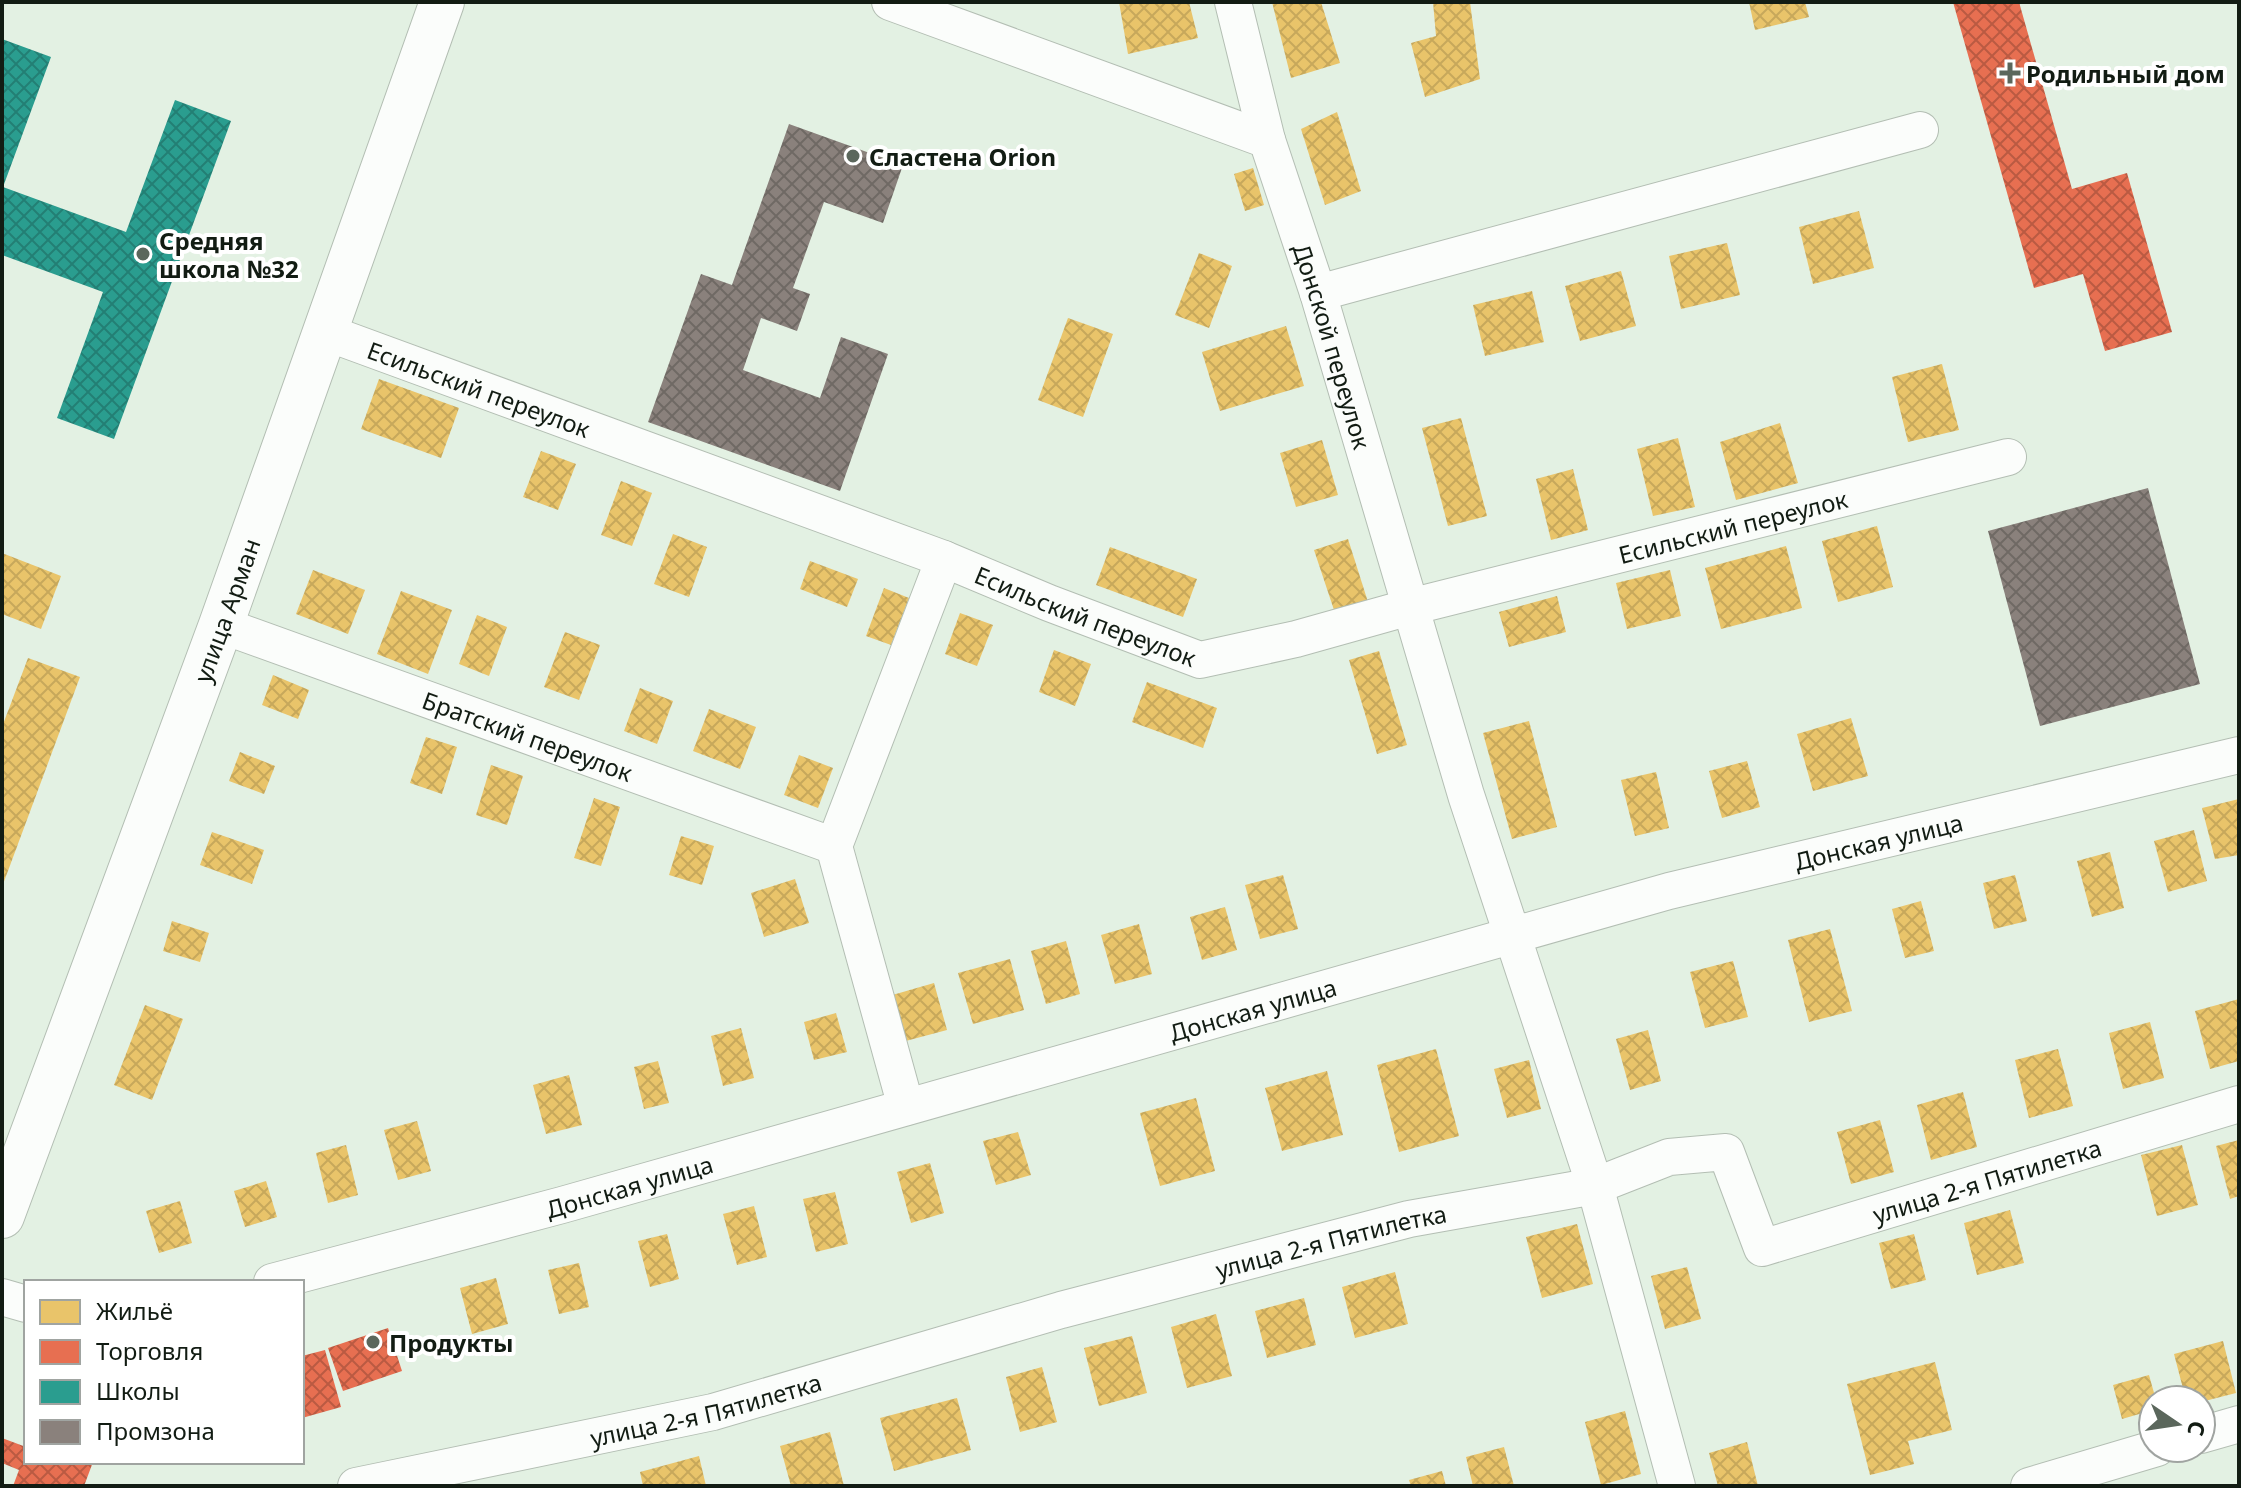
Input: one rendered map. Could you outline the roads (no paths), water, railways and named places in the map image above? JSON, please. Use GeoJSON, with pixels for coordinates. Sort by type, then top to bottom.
{"type":"FeatureCollection","features":[{"type":"Feature","properties":{"kind":"street","name":"улица Арман"},"geometry":{"type":"LineString","coordinates":[[2,1216],[221,625],[442,2]]}},
{"type":"Feature","properties":{"kind":"street"},"geometry":{"type":"LineString","coordinates":[[890,2],[1267,140]]}},
{"type":"Feature","properties":{"kind":"street","name":"Донской переулок"},"geometry":{"type":"LineString","coordinates":[[1233,2],[1267,140],[1318,293],[1466,795],[1595,1186],[1677,1486]]}},
{"type":"Feature","properties":{"kind":"street"},"geometry":{"type":"LineString","coordinates":[[1318,293],[1920,130]]}},
{"type":"Feature","properties":{"kind":"street","name":"Есильский переулок"},"geometry":{"type":"LineString","coordinates":[[325,332],[944,559],[1200,660],[1296,639],[1410,607],[2008,457]]}},
{"type":"Feature","properties":{"kind":"street"},"geometry":{"type":"LineString","coordinates":[[906,1107],[834,846],[944,559]]}},
{"type":"Feature","properties":{"kind":"street","name":"Братский переулок"},"geometry":{"type":"LineString","coordinates":[[221,625],[834,846]]}},
{"type":"Feature","properties":{"kind":"street","name":"Донская улица"},"geometry":{"type":"LineString","coordinates":[[280,1280],[562,1205],[1669,891],[2239,755]]}},
{"type":"Feature","properties":{"kind":"street","name":"улица 2-я Пятилетка"},"geometry":{"type":"LineString","coordinates":[[356,1486],[713,1412],[1061,1310],[1409,1219],[1595,1186],[1669,1157],[1726,1152],[1762,1248],[2239,1104]]}},
{"type":"Feature","properties":{"kind":"street"},"geometry":{"type":"LineString","coordinates":[[2,1297],[24,1303]]}},
{"type":"Feature","properties":{"kind":"street"},"geometry":{"type":"LineString","coordinates":[[2217,1430],[2239,1424]]}},
{"type":"Feature","properties":{"kind":"street"},"geometry":{"type":"LineString","coordinates":[[2029,1486],[2137,1454]]}},
{"type":"Feature","properties":{"kind":"place","name":"Родильный дом"},"geometry":{"type":"Point","coordinates":[2010,73]}},
{"type":"Feature","properties":{"kind":"place","name":"Сластена Orion"},"geometry":{"type":"Point","coordinates":[853,156]}},
{"type":"Feature","properties":{"kind":"place","name":"Средняя школа №32"},"geometry":{"type":"Point","coordinates":[143,254]}},
{"type":"Feature","properties":{"kind":"place","name":"Продукты"},"geometry":{"type":"Point","coordinates":[373,1342]}}]}
